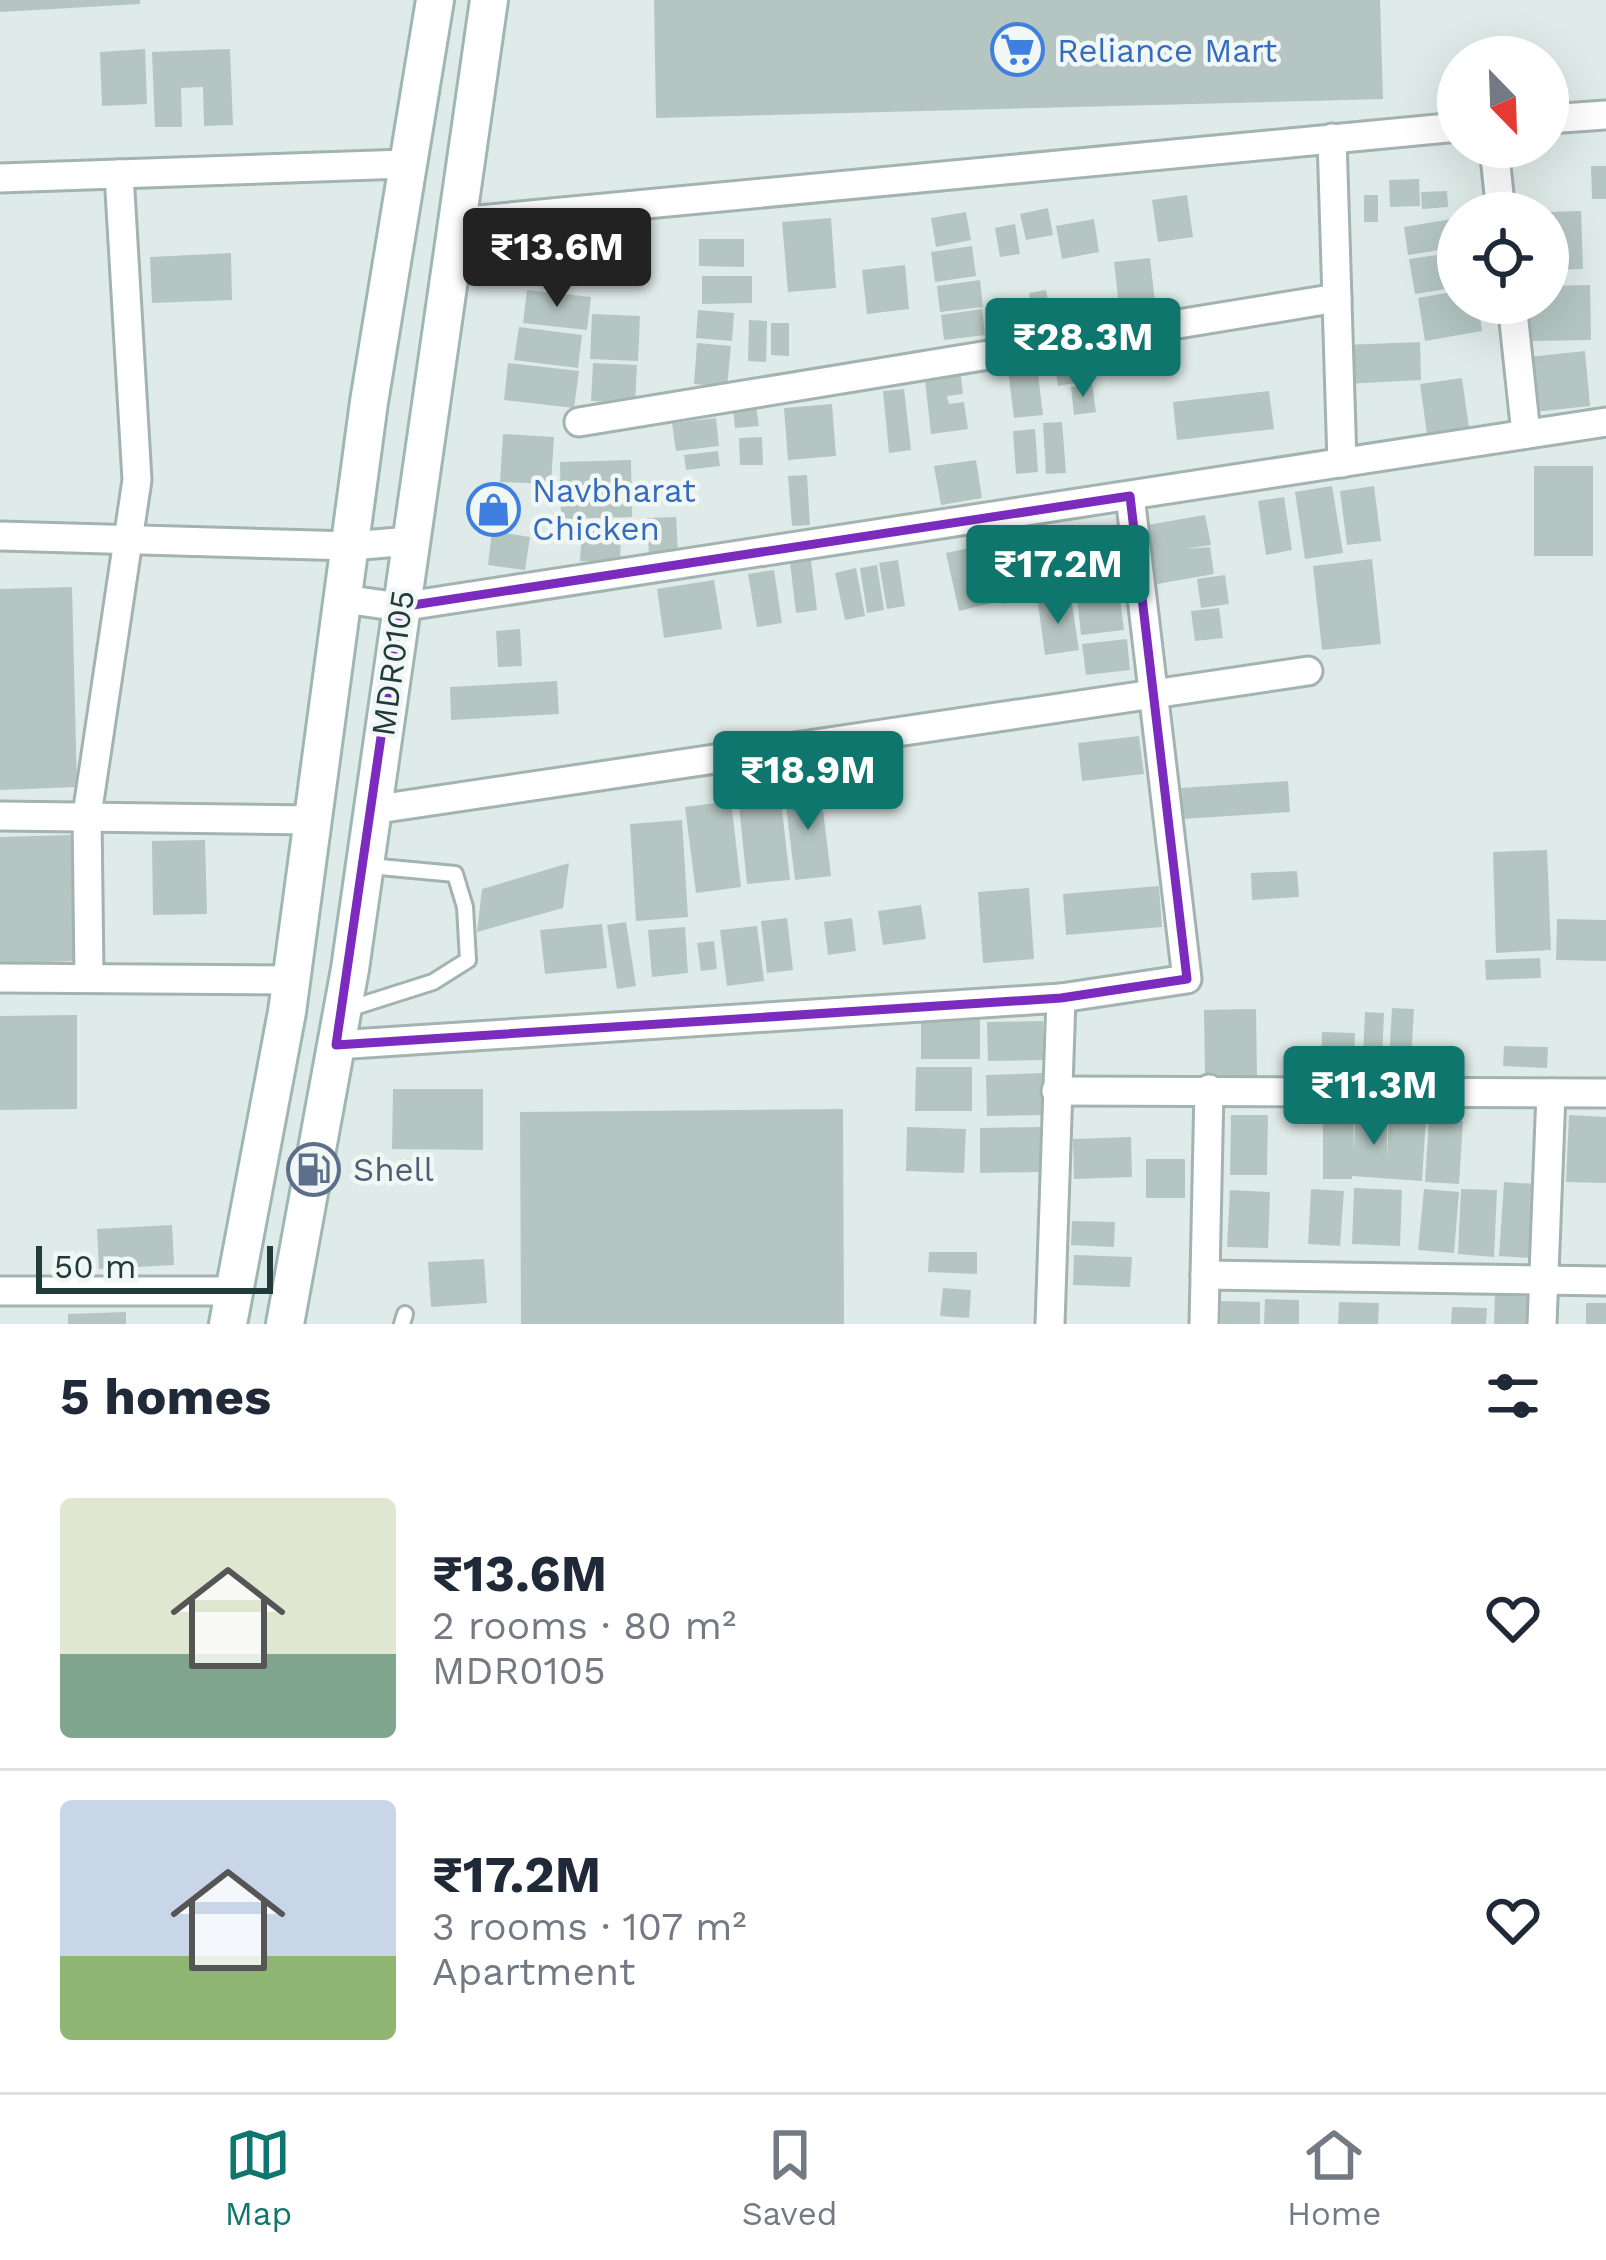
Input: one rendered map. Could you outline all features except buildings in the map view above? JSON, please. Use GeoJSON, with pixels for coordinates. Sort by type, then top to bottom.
{"type":"FeatureCollection","features":[{"type":"Feature","properties":{"kind":"main road","name":"MDR0105"},"geometry":{"type":"LineString","coordinates":[[231,1307],[291,980],[405,164],[435,0]]}},
{"type":"Feature","properties":{"kind":"main road","name":"MDR0105"},"geometry":{"type":"LineString","coordinates":[[285,1324],[339,1028],[489,0]]}},
{"type":"Feature","properties":{"kind":"street"},"geometry":{"type":"LineString","coordinates":[[1569,118],[1606,115]]}},
{"type":"Feature","properties":{"kind":"street"},"geometry":{"type":"LineString","coordinates":[[457,222],[1437,129]]}},
{"type":"Feature","properties":{"kind":"street"},"geometry":{"type":"LineString","coordinates":[[1332,138],[1342,463]]}},
{"type":"Feature","properties":{"kind":"street"},"geometry":{"type":"LineString","coordinates":[[0,178],[405,164]]}},
{"type":"Feature","properties":{"kind":"street"},"geometry":{"type":"LineString","coordinates":[[89,976],[86,815],[137,480],[119,174]]}},
{"type":"Feature","properties":{"kind":"street"},"geometry":{"type":"LineString","coordinates":[[578,422],[1337,298]]}},
{"type":"Feature","properties":{"kind":"street"},"geometry":{"type":"LineString","coordinates":[[1513,324],[1526,434]]}},
{"type":"Feature","properties":{"kind":"street"},"geometry":{"type":"LineString","coordinates":[[344,599],[400,608],[1606,422]]}},
{"type":"Feature","properties":{"kind":"street"},"geometry":{"type":"LineString","coordinates":[[339,1028],[1061,998],[1186,979],[1130,496]]}},
{"type":"Feature","properties":{"kind":"street"},"geometry":{"type":"LineString","coordinates":[[0,536],[351,545],[410,541]]}},
{"type":"Feature","properties":{"kind":"street"},"geometry":{"type":"LineString","coordinates":[[371,810],[1308,671]]}},
{"type":"Feature","properties":{"kind":"street"},"geometry":{"type":"LineString","coordinates":[[0,816],[314,820]]}},
{"type":"Feature","properties":{"kind":"street"},"geometry":{"type":"LineString","coordinates":[[0,978],[291,980]]}},
{"type":"Feature","properties":{"kind":"street"},"geometry":{"type":"LineString","coordinates":[[1050,1324],[1061,998]]}},
{"type":"Feature","properties":{"kind":"street"},"geometry":{"type":"LineString","coordinates":[[1204,1324],[1209,1089]]}},
{"type":"Feature","properties":{"kind":"street"},"geometry":{"type":"LineString","coordinates":[[1056,1091],[1606,1094]]}},
{"type":"Feature","properties":{"kind":"street"},"geometry":{"type":"LineString","coordinates":[[1542,1324],[1551,1093]]}},
{"type":"Feature","properties":{"kind":"street"},"geometry":{"type":"LineString","coordinates":[[1205,1275],[1606,1281]]}},
{"type":"Feature","properties":{"kind":"street"},"geometry":{"type":"LineString","coordinates":[[0,1291],[231,1307]]}},
{"type":"Feature","properties":{"kind":"lane"},"geometry":{"type":"LineString","coordinates":[[339,1028],[468,960],[465,908],[455,874],[364,865]]}},
{"type":"Feature","properties":{"kind":"highlighted area"},"geometry":{"type":"Polygon","coordinates":[[[1130,496],[1187,979],[1061,998],[336,1045],[400,607],[1130,496]]]}},
{"type":"Feature","properties":{"kind":"place","name":"Reliance Mart"},"geometry":{"type":"Point","coordinates":[1018,50]}},
{"type":"Feature","properties":{"kind":"place","name":"Navbharat Chicken"},"geometry":{"type":"Point","coordinates":[493,509]}},
{"type":"Feature","properties":{"kind":"place","name":"Shell"},"geometry":{"type":"Point","coordinates":[314,1169]}}]}
